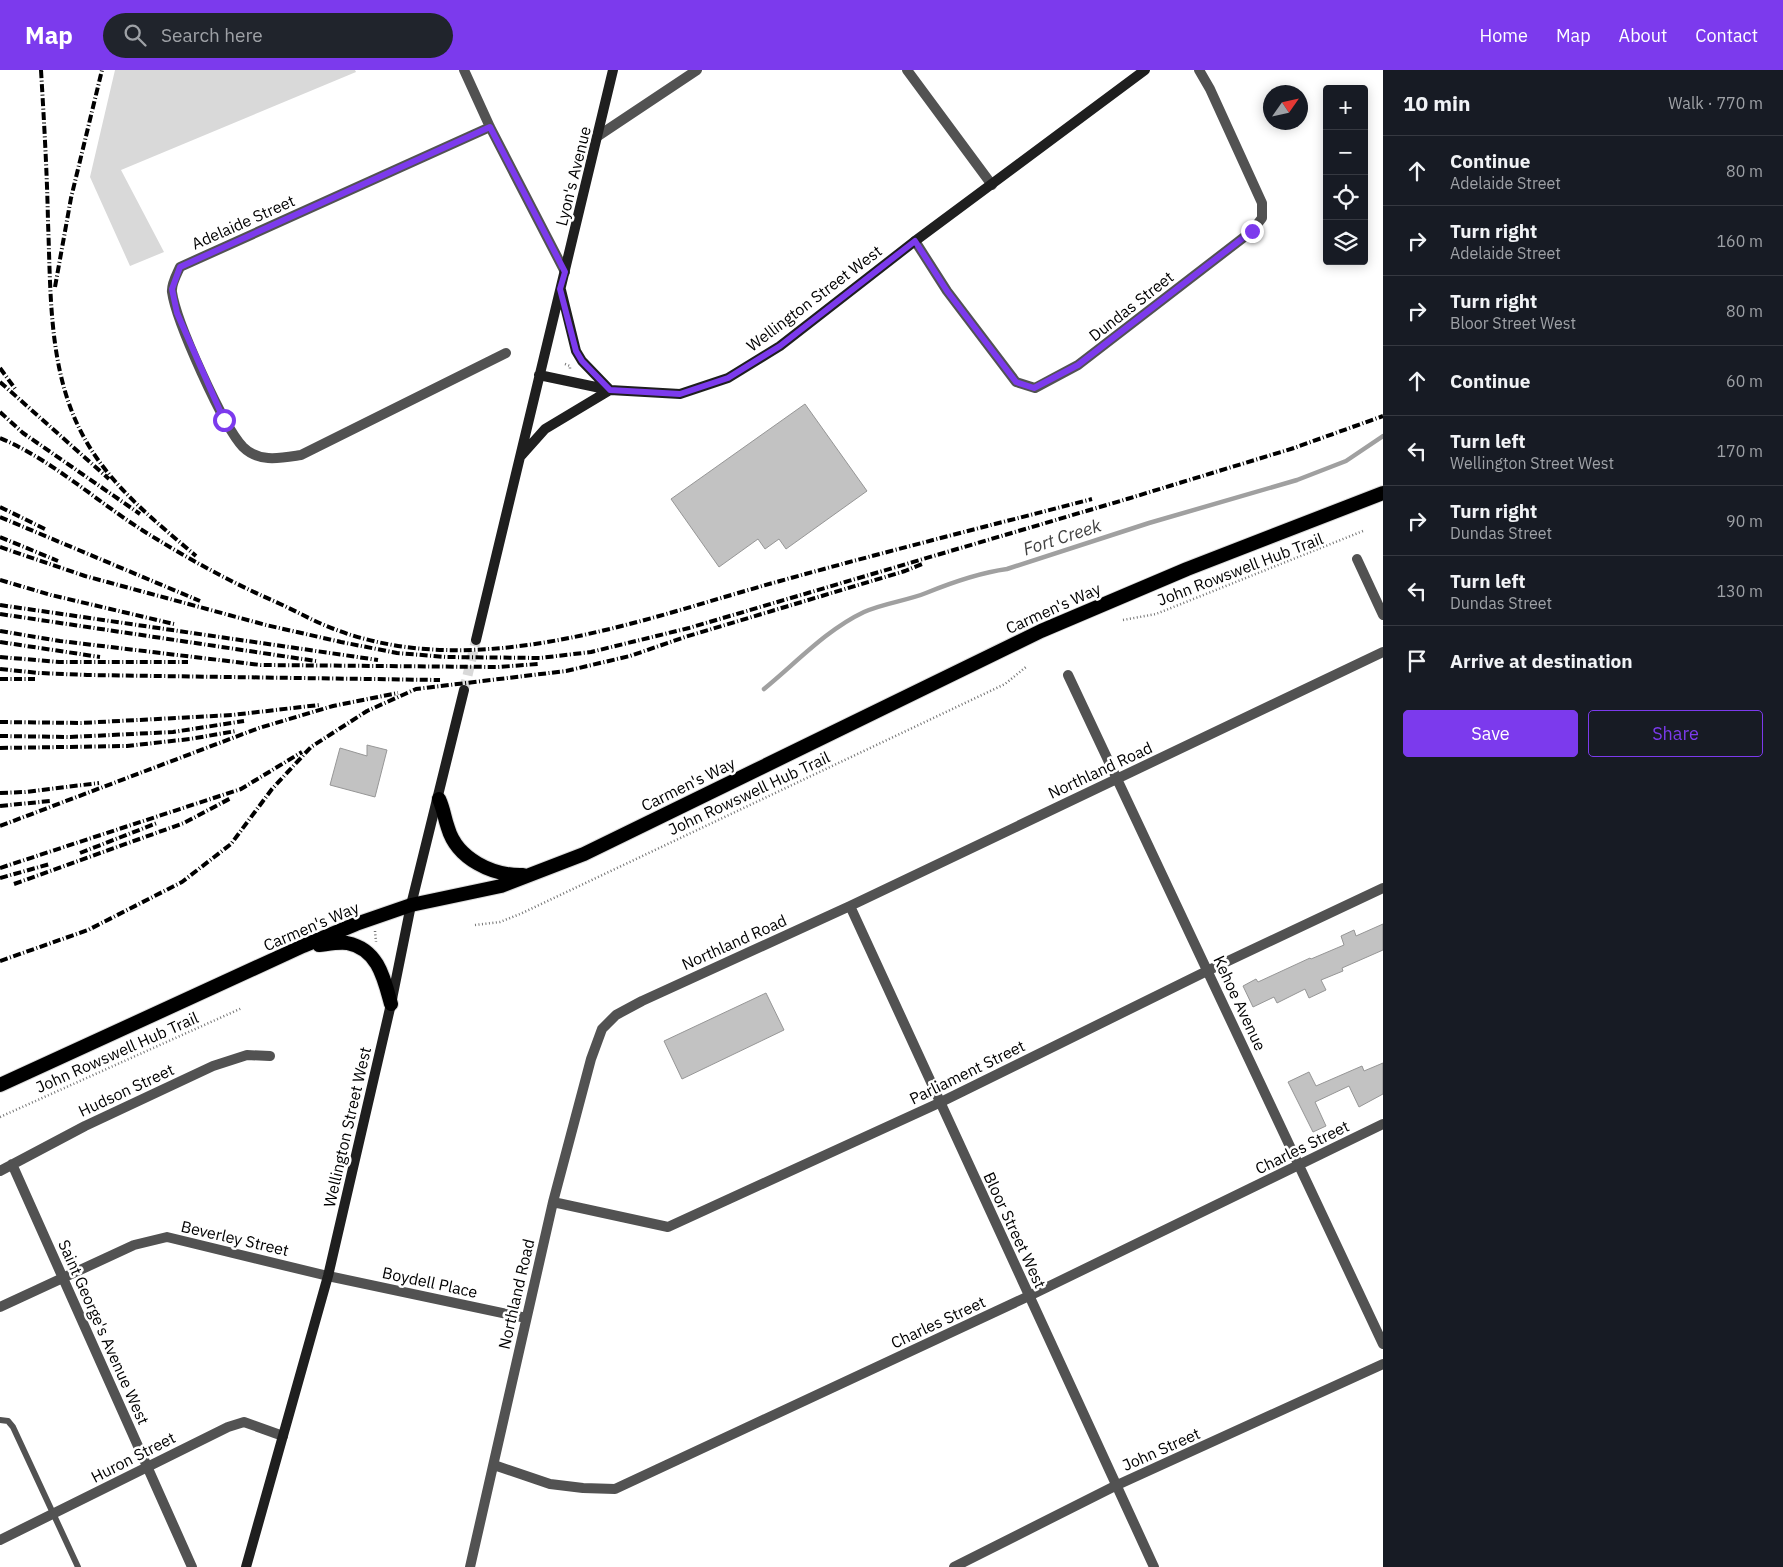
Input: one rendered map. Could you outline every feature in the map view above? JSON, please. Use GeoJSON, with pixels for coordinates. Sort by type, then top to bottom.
{"type":"FeatureCollection","features":[{"type":"Feature","properties":{"kind":"highway","name":"Carmen's Way"},"geometry":{"type":"LineString","coordinates":[[0,1085],[303,946],[411,905],[500,886],[584,854],[1041,631],[1187,569],[1383,493]]}},
{"type":"Feature","properties":{"kind":"highway"},"geometry":{"type":"LineString","coordinates":[[439,799],[446,812],[448,828],[462,851],[485,868],[512,875],[529,875]]}},
{"type":"Feature","properties":{"kind":"highway"},"geometry":{"type":"LineString","coordinates":[[303,946],[336,943],[358,947],[376,960],[383,973],[391,1004]]}},
{"type":"Feature","properties":{"kind":"main road","name":"Lyon's Avenue"},"geometry":{"type":"LineString","coordinates":[[539,375],[613,70]]}},
{"type":"Feature","properties":{"kind":"main road","name":"Wellington Street West"},"geometry":{"type":"LineString","coordinates":[[539,375],[610,390],[680,394],[728,378],[780,346],[915,241],[1145,70]]}},
{"type":"Feature","properties":{"kind":"main road"},"geometry":{"type":"LineString","coordinates":[[520,457],[545,430],[610,390],[582,361],[576,351],[560,289]]}},
{"type":"Feature","properties":{"kind":"main road"},"geometry":{"type":"LineString","coordinates":[[476,640],[539,375]]}},
{"type":"Feature","properties":{"kind":"main road","name":"Wellington Street West"},"geometry":{"type":"LineString","coordinates":[[246,1567],[328,1276],[391,1004],[411,905],[439,799],[464,690]]}},
{"type":"Feature","properties":{"kind":"street"},"geometry":{"type":"LineString","coordinates":[[464,70],[490,127],[565,272]]}},
{"type":"Feature","properties":{"kind":"street"},"geometry":{"type":"LineString","coordinates":[[598,136],[697,70]]}},
{"type":"Feature","properties":{"kind":"street"},"geometry":{"type":"LineString","coordinates":[[906,70],[992,185]]}},
{"type":"Feature","properties":{"kind":"street","name":"Dundas Street"},"geometry":{"type":"LineString","coordinates":[[915,241],[947,291],[1016,382],[1034,388],[1078,365],[1252,231],[1262,218],[1262,203],[1200,70]]}},
{"type":"Feature","properties":{"kind":"street","name":"Adelaide Street"},"geometry":{"type":"LineString","coordinates":[[490,127],[180,267],[172,289],[177,313],[224,420],[244,448],[269,460],[301,455],[506,354]]}},
{"type":"Feature","properties":{"kind":"street"},"geometry":{"type":"LineString","coordinates":[[1356,559],[1383,615]]}},
{"type":"Feature","properties":{"kind":"street","name":"Northland Road"},"geometry":{"type":"LineString","coordinates":[[470,1567],[553,1202],[591,1059],[602,1029],[616,1015],[642,1000],[850,906],[1383,652]]}},
{"type":"Feature","properties":{"kind":"street","name":"Kehoe Avenue"},"geometry":{"type":"LineString","coordinates":[[1068,675],[1300,1164],[1383,1344]]}},
{"type":"Feature","properties":{"kind":"street","name":"Parliament Street"},"geometry":{"type":"LineString","coordinates":[[553,1202],[668,1227],[939,1103],[1208,970],[1383,888]]}},
{"type":"Feature","properties":{"kind":"street","name":"Bloor Street West"},"geometry":{"type":"LineString","coordinates":[[850,906],[1115,1486],[1154,1567]]}},
{"type":"Feature","properties":{"kind":"street","name":"Hudson Street"},"geometry":{"type":"LineString","coordinates":[[0,1171],[85,1126],[213,1066],[247,1055],[270,1056]]}},
{"type":"Feature","properties":{"kind":"street","name":"Charles Street"},"geometry":{"type":"LineString","coordinates":[[494,1465],[550,1484],[583,1488],[615,1488],[1029,1296],[1383,1124]]}},
{"type":"Feature","properties":{"kind":"street","name":"Saint George's Avenue West"},"geometry":{"type":"LineString","coordinates":[[12,1164],[192,1567]]}},
{"type":"Feature","properties":{"kind":"street","name":"Beverley Street"},"geometry":{"type":"LineString","coordinates":[[0,1307],[134,1245],[167,1237],[328,1276]]}},
{"type":"Feature","properties":{"kind":"street","name":"Boydell Place"},"geometry":{"type":"LineString","coordinates":[[328,1276],[526,1318]]}},
{"type":"Feature","properties":{"kind":"street","name":"John Street"},"geometry":{"type":"LineString","coordinates":[[954,1567],[1115,1486],[1383,1364]]}},
{"type":"Feature","properties":{"kind":"street","name":"Huron Street"},"geometry":{"type":"LineString","coordinates":[[0,1540],[54,1515],[228,1427],[244,1422],[283,1436]]}},
{"type":"Feature","properties":{"kind":"lane"},"geometry":{"type":"LineString","coordinates":[[0,1420],[8,1421],[14,1427],[78,1567]]}},
{"type":"Feature","properties":{"kind":"path"},"geometry":{"type":"LineString","coordinates":[[565,364],[570,366],[570,369]]}},
{"type":"Feature","properties":{"kind":"path","name":"John Rowswell Hub Trail"},"geometry":{"type":"LineString","coordinates":[[1123,620],[1156,614],[1362,531]]}},
{"type":"Feature","properties":{"kind":"path","name":"John Rowswell Hub Trail"},"geometry":{"type":"LineString","coordinates":[[475,925],[500,922],[520,914],[1005,684],[1026,667]]}},
{"type":"Feature","properties":{"kind":"path"},"geometry":{"type":"LineString","coordinates":[[375,931],[376,945]]}},
{"type":"Feature","properties":{"kind":"path","name":"John Rowswell Hub Trail"},"geometry":{"type":"LineString","coordinates":[[0,1117],[242,1008]]}},
{"type":"Feature","properties":{"kind":"shaded area"},"geometry":{"type":"Polygon","coordinates":[[[115,70],[355,70],[356,72],[121,170],[164,252],[130,266],[90,177],[115,70]]]}},
{"type":"Feature","properties":{"kind":"building"},"geometry":{"type":"Polygon","coordinates":[[[805,404],[867,491],[786,549],[779,539],[765,549],[758,539],[719,567],[671,499],[805,404]]]}},
{"type":"Feature","properties":{"kind":"building"},"geometry":{"type":"Polygon","coordinates":[[[367,745],[387,750],[375,797],[330,785],[340,748],[367,756],[367,745]]]}},
{"type":"Feature","properties":{"kind":"building"},"geometry":{"type":"Polygon","coordinates":[[[1383,924],[1383,950],[1342,968],[1343,971],[1321,980],[1326,990],[1309,998],[1305,989],[1277,1003],[1274,997],[1253,1007],[1243,986],[1256,979],[1258,982],[1344,945],[1341,936],[1354,930],[1356,936],[1383,924]]]}},
{"type":"Feature","properties":{"kind":"building"},"geometry":{"type":"Polygon","coordinates":[[[766,993],[784,1030],[682,1079],[664,1041],[766,993]]]}},
{"type":"Feature","properties":{"kind":"building"},"geometry":{"type":"Polygon","coordinates":[[[1383,1063],[1383,1094],[1359,1107],[1349,1086],[1315,1102],[1326,1126],[1313,1132],[1288,1082],[1309,1072],[1316,1086],[1362,1066],[1364,1071],[1383,1063]]]}},
{"type":"Feature","properties":{"kind":"waterway","name":"Fort Creek"},"geometry":{"type":"LineString","coordinates":[[764,689],[824,637],[864,612],[918,596],[966,578],[1007,569],[1149,523],[1297,480],[1346,461],[1383,436]]}},
{"type":"Feature","properties":{"kind":"tunnel"},"geometry":{"type":"LineString","coordinates":[[464,690],[476,640]]}},
{"type":"Feature","properties":{"kind":"railway"},"geometry":{"type":"LineString","coordinates":[[41,70],[51,306],[58,362],[64,389],[86,441],[109,474],[136,503],[196,556]]}},
{"type":"Feature","properties":{"kind":"railway"},"geometry":{"type":"LineString","coordinates":[[55,287],[71,198],[102,70]]}},
{"type":"Feature","properties":{"kind":"railway"},"geometry":{"type":"LineString","coordinates":[[0,368],[16,390]]}},
{"type":"Feature","properties":{"kind":"railway"},"geometry":{"type":"LineString","coordinates":[[0,382],[109,479]]}},
{"type":"Feature","properties":{"kind":"railway"},"geometry":{"type":"LineString","coordinates":[[0,412],[23,433],[140,514]]}},
{"type":"Feature","properties":{"kind":"railway"},"geometry":{"type":"LineString","coordinates":[[0,547],[85,576],[266,625],[341,642],[397,653],[446,657],[540,658],[591,652],[689,628],[1294,448],[1383,416]]}},
{"type":"Feature","properties":{"kind":"railway"},"geometry":{"type":"LineString","coordinates":[[0,438],[38,457],[158,540],[242,586],[334,629],[389,644],[445,650],[502,648],[559,640],[616,627],[897,549],[1092,499]]}},
{"type":"Feature","properties":{"kind":"railway"},"geometry":{"type":"LineString","coordinates":[[0,507],[47,530]]}},
{"type":"Feature","properties":{"kind":"railway"},"geometry":{"type":"LineString","coordinates":[[0,517],[200,601]]}},
{"type":"Feature","properties":{"kind":"railway"},"geometry":{"type":"LineString","coordinates":[[0,537],[58,561]]}},
{"type":"Feature","properties":{"kind":"railway"},"geometry":{"type":"LineString","coordinates":[[0,961],[88,930],[182,882],[231,844],[272,789],[311,747],[367,711],[416,689],[566,671],[630,656],[685,637],[905,571],[922,564]]}},
{"type":"Feature","properties":{"kind":"railway"},"geometry":{"type":"LineString","coordinates":[[0,580],[51,595],[174,624]]}},
{"type":"Feature","properties":{"kind":"railway"},"geometry":{"type":"LineString","coordinates":[[0,605],[378,660]]}},
{"type":"Feature","properties":{"kind":"railway"},"geometry":{"type":"LineString","coordinates":[[0,614],[316,661]]}},
{"type":"Feature","properties":{"kind":"railway"},"geometry":{"type":"LineString","coordinates":[[0,631],[60,641],[261,665],[498,667],[538,664]]}},
{"type":"Feature","properties":{"kind":"railway"},"geometry":{"type":"LineString","coordinates":[[0,642],[100,657]]}},
{"type":"Feature","properties":{"kind":"railway"},"geometry":{"type":"LineString","coordinates":[[0,657],[59,662],[188,662]]}},
{"type":"Feature","properties":{"kind":"railway"},"geometry":{"type":"LineString","coordinates":[[0,669],[87,675],[440,680]]}},
{"type":"Feature","properties":{"kind":"railway"},"geometry":{"type":"LineString","coordinates":[[0,679],[35,679]]}},
{"type":"Feature","properties":{"kind":"railway"},"geometry":{"type":"LineString","coordinates":[[0,826],[259,728],[333,706],[398,693]]}},
{"type":"Feature","properties":{"kind":"railway"},"geometry":{"type":"LineString","coordinates":[[0,722],[81,723],[232,715],[319,705]]}},
{"type":"Feature","properties":{"kind":"railway"},"geometry":{"type":"LineString","coordinates":[[0,736],[70,737],[173,732],[244,721]]}},
{"type":"Feature","properties":{"kind":"railway"},"geometry":{"type":"LineString","coordinates":[[0,748],[127,746],[190,739],[236,731]]}},
{"type":"Feature","properties":{"kind":"railway"},"geometry":{"type":"LineString","coordinates":[[0,868],[241,789],[302,752]]}},
{"type":"Feature","properties":{"kind":"railway"},"geometry":{"type":"LineString","coordinates":[[0,793],[25,792],[99,783]]}},
{"type":"Feature","properties":{"kind":"railway"},"geometry":{"type":"LineString","coordinates":[[14,884],[184,823],[231,798]]}},
{"type":"Feature","properties":{"kind":"railway"},"geometry":{"type":"LineString","coordinates":[[0,806],[50,801]]}},
{"type":"Feature","properties":{"kind":"railway"},"geometry":{"type":"LineString","coordinates":[[80,853],[157,823]]}},
{"type":"Feature","properties":{"kind":"railway"},"geometry":{"type":"LineString","coordinates":[[0,878],[50,864]]}},
{"type":"Feature","properties":{"kind":"route"},"geometry":{"type":"LineString","coordinates":[[224,420],[177,313],[172,289],[180,267],[490,127],[565,272],[560,289],[576,351],[582,361],[610,390],[680,394],[728,378],[780,346],[915,241],[947,291],[1016,382],[1034,388],[1078,365],[1252,231]]}}]}
